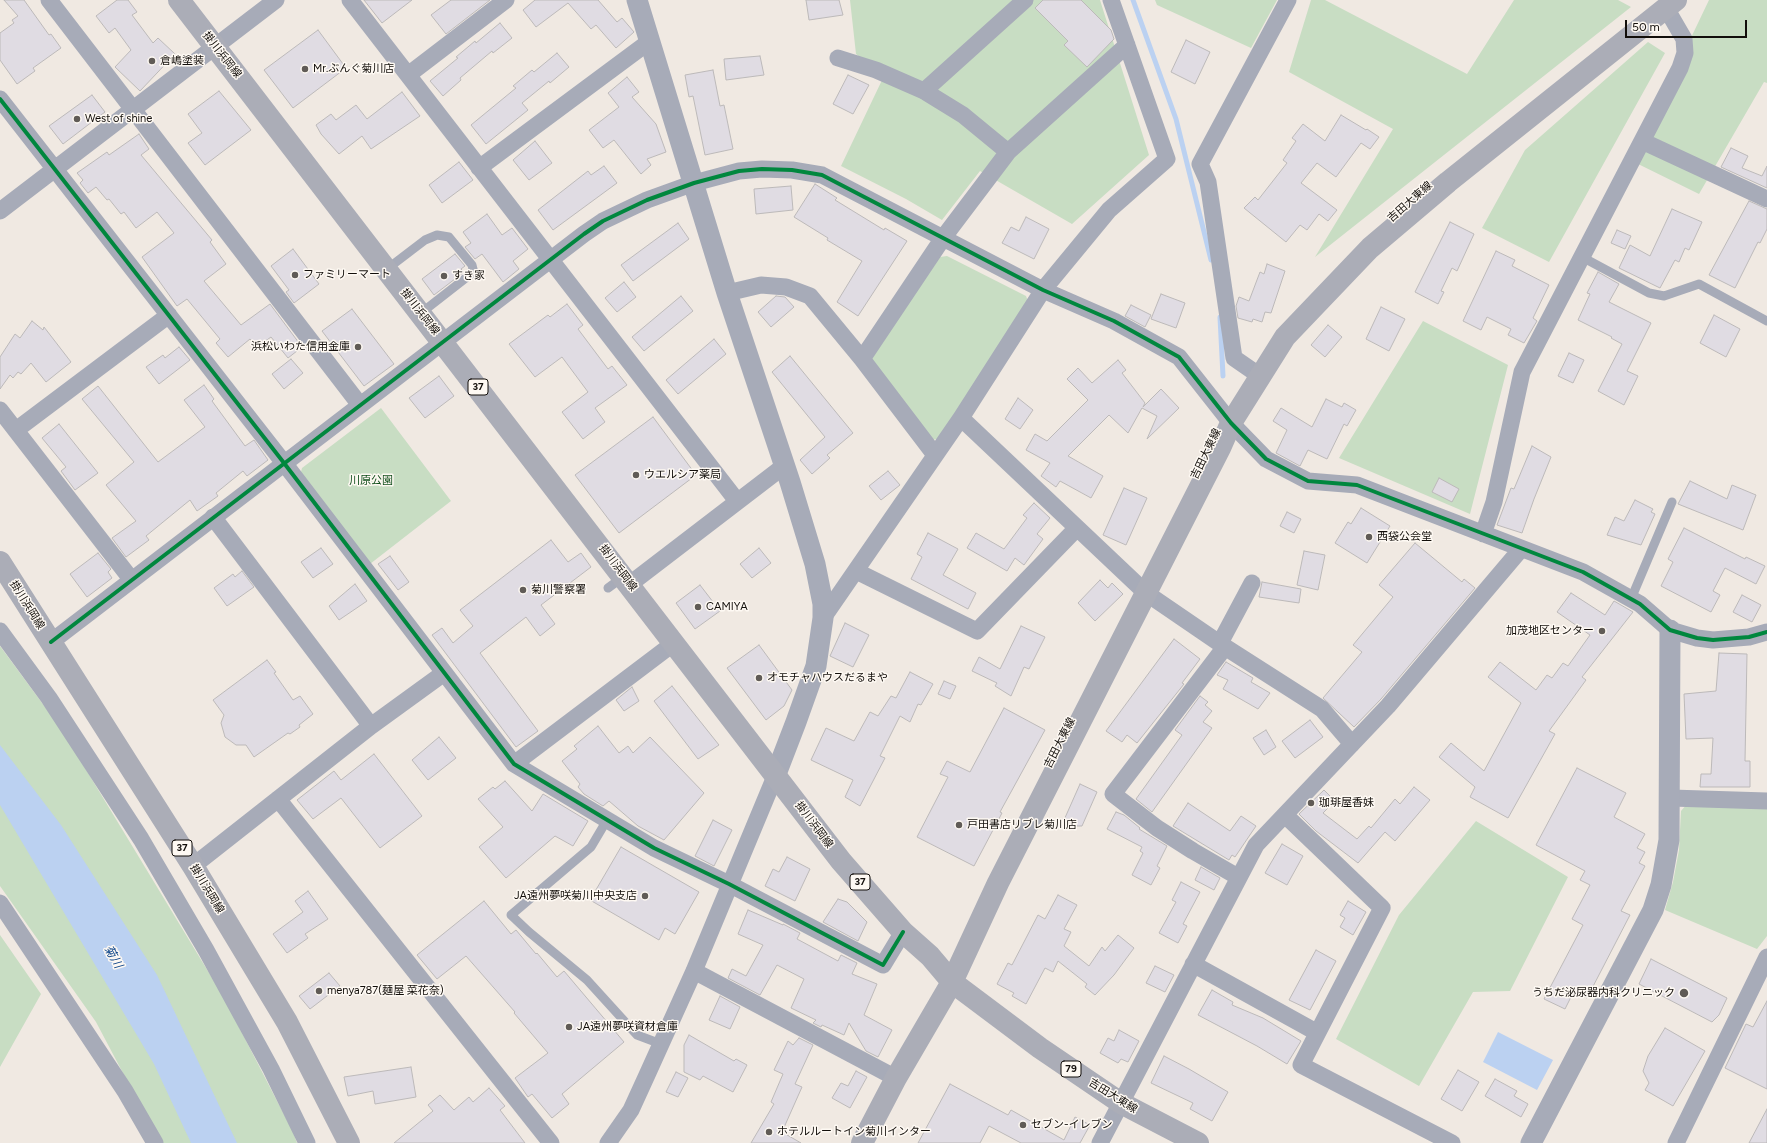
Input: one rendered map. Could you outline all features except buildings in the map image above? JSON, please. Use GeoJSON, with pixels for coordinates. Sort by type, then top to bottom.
{"type":"FeatureCollection","features":[{"type":"Feature","properties":{"kind":"main road","name":"掛川浜岡線"},"geometry":{"type":"LineString","coordinates":[[179,0],[443,342],[621,583],[674,643],[776,774],[841,861],[903,932],[930,956],[952,982]]}},
{"type":"Feature","properties":{"kind":"main road","name":"吉田大東線"},"geometry":{"type":"LineString","coordinates":[[1198,1143],[1122,1103],[1040,1048],[952,982],[998,883],[1231,423],[1285,337],[1370,248],[1448,182],[1671,4]]}},
{"type":"Feature","properties":{"kind":"main road","name":"掛川浜岡線"},"geometry":{"type":"LineString","coordinates":[[0,562],[193,866],[287,1022],[349,1143]]}},
{"type":"Feature","properties":{"kind":"main road"},"geometry":{"type":"LineString","coordinates":[[862,1143],[896,1078],[952,982]]}},
{"type":"Feature","properties":{"kind":"street"},"geometry":{"type":"LineString","coordinates":[[49,0],[360,405]]}},
{"type":"Feature","properties":{"kind":"street"},"geometry":{"type":"LineString","coordinates":[[0,211],[276,0]]}},
{"type":"Feature","properties":{"kind":"street"},"geometry":{"type":"LineString","coordinates":[[350,0],[549,260],[737,501]]}},
{"type":"Feature","properties":{"kind":"street"},"geometry":{"type":"LineString","coordinates":[[408,75],[506,0]]}},
{"type":"Feature","properties":{"kind":"street"},"geometry":{"type":"LineString","coordinates":[[608,1143],[631,1110],[694,971],[776,774],[816,666],[823,618],[823,604],[814,564],[784,466],[727,293],[637,0]]}},
{"type":"Feature","properties":{"kind":"street"},"geometry":{"type":"LineString","coordinates":[[924,91],[1025,0]]}},
{"type":"Feature","properties":{"kind":"street"},"geometry":{"type":"LineString","coordinates":[[823,618],[961,418],[1043,290],[1109,210],[1167,159],[1111,0]]}},
{"type":"Feature","properties":{"kind":"street"},"geometry":{"type":"LineString","coordinates":[[1260,376],[1234,358],[1208,182],[1200,164],[1288,0]]}},
{"type":"Feature","properties":{"kind":"street"},"geometry":{"type":"LineString","coordinates":[[1483,534],[1494,502],[1522,372],[1680,68],[1685,53],[1684,39],[1671,4]]}},
{"type":"Feature","properties":{"kind":"street"},"geometry":{"type":"LineString","coordinates":[[479,168],[650,41]]}},
{"type":"Feature","properties":{"kind":"street"},"geometry":{"type":"LineString","coordinates":[[862,359],[943,238],[1008,152],[1127,46]]}},
{"type":"Feature","properties":{"kind":"street"},"geometry":{"type":"LineString","coordinates":[[838,58],[876,70],[924,91],[963,115],[1008,152]]}},
{"type":"Feature","properties":{"kind":"street"},"geometry":{"type":"LineString","coordinates":[[0,99],[284,463],[514,764],[654,848],[729,884],[883,965],[903,932]]}},
{"type":"Feature","properties":{"kind":"street"},"geometry":{"type":"LineString","coordinates":[[1642,141],[1767,199]]}},
{"type":"Feature","properties":{"kind":"street"},"geometry":{"type":"LineString","coordinates":[[51,642],[131,579],[549,260],[603,221],[647,200],[694,183],[747,170],[792,170],[822,175],[1043,290],[1114,321],[1179,357],[1231,423],[1266,459],[1308,481],[1357,485],[1583,572],[1640,604],[1670,630],[1697,638],[1713,640],[1749,637],[1767,632]]}},
{"type":"Feature","properties":{"kind":"street"},"geometry":{"type":"LineString","coordinates":[[727,293],[761,285],[786,287],[810,296],[862,359],[935,455]]}},
{"type":"Feature","properties":{"kind":"street"},"geometry":{"type":"LineString","coordinates":[[16,430],[169,315]]}},
{"type":"Feature","properties":{"kind":"street"},"geometry":{"type":"LineString","coordinates":[[0,410],[131,579]]}},
{"type":"Feature","properties":{"kind":"street"},"geometry":{"type":"LineString","coordinates":[[961,418],[1146,593],[1322,709],[1352,744]]}},
{"type":"Feature","properties":{"kind":"street"},"geometry":{"type":"LineString","coordinates":[[621,583],[784,466]]}},
{"type":"Feature","properties":{"kind":"street"},"geometry":{"type":"LineString","coordinates":[[213,517],[371,726]]}},
{"type":"Feature","properties":{"kind":"street"},"geometry":{"type":"LineString","coordinates":[[856,571],[977,631],[1077,528]]}},
{"type":"Feature","properties":{"kind":"street"},"geometry":{"type":"LineString","coordinates":[[1100,1143],[1256,845],[1388,706],[1521,549]]}},
{"type":"Feature","properties":{"kind":"street"},"geometry":{"type":"LineString","coordinates":[[1238,877],[1181,843],[1113,794],[1223,645],[1252,583]]}},
{"type":"Feature","properties":{"kind":"street"},"geometry":{"type":"LineString","coordinates":[[1531,1143],[1653,910],[1661,885],[1669,840],[1671,798],[1670,630]]}},
{"type":"Feature","properties":{"kind":"street"},"geometry":{"type":"LineString","coordinates":[[0,631],[49,698],[142,839],[206,950],[271,1069],[307,1143]]}},
{"type":"Feature","properties":{"kind":"street"},"geometry":{"type":"LineString","coordinates":[[514,764],[572,716],[674,643]]}},
{"type":"Feature","properties":{"kind":"street"},"geometry":{"type":"LineString","coordinates":[[193,866],[371,726],[444,673]]}},
{"type":"Feature","properties":{"kind":"street"},"geometry":{"type":"LineString","coordinates":[[1671,798],[1767,801]]}},
{"type":"Feature","properties":{"kind":"street"},"geometry":{"type":"LineString","coordinates":[[278,799],[551,1143]]}},
{"type":"Feature","properties":{"kind":"street"},"geometry":{"type":"LineString","coordinates":[[1285,815],[1382,908],[1300,1064],[1452,1143]]}},
{"type":"Feature","properties":{"kind":"street"},"geometry":{"type":"LineString","coordinates":[[0,902],[125,1091],[155,1143]]}},
{"type":"Feature","properties":{"kind":"street"},"geometry":{"type":"LineString","coordinates":[[1676,1143],[1767,957]]}},
{"type":"Feature","properties":{"kind":"street"},"geometry":{"type":"LineString","coordinates":[[1193,964],[1316,1032]]}},
{"type":"Feature","properties":{"kind":"street"},"geometry":{"type":"LineString","coordinates":[[694,971],[896,1078]]}},
{"type":"Feature","properties":{"kind":"lane"},"geometry":{"type":"LineString","coordinates":[[387,269],[425,240],[437,235],[449,237],[473,269],[471,274],[421,313]]}},
{"type":"Feature","properties":{"kind":"lane"},"geometry":{"type":"LineString","coordinates":[[1582,257],[1649,293],[1664,296],[1699,284],[1767,321]]}},
{"type":"Feature","properties":{"kind":"lane"},"geometry":{"type":"LineString","coordinates":[[1631,599],[1672,502]]}},
{"type":"Feature","properties":{"kind":"lane"},"geometry":{"type":"LineString","coordinates":[[607,820],[591,847],[511,915],[529,932],[587,980],[637,1035],[661,1044]]}},
{"type":"Feature","properties":{"kind":"green space"},"geometry":{"type":"Polygon","coordinates":[[[850,0],[1100,0],[1149,155],[1072,224],[980,171],[942,220],[906,199],[841,166],[883,78],[856,54],[850,0]]]}},
{"type":"Feature","properties":{"kind":"green space"},"geometry":{"type":"Polygon","coordinates":[[[1155,0],[1277,0],[1251,48],[1157,5],[1155,0]]]}},
{"type":"Feature","properties":{"kind":"green space"},"geometry":{"type":"Polygon","coordinates":[[[1311,0],[1325,0],[1467,74],[1514,0],[1618,0],[1631,7],[1315,257],[1393,129],[1289,72],[1311,0]]]}},
{"type":"Feature","properties":{"kind":"green space"},"geometry":{"type":"Polygon","coordinates":[[[1709,0],[1767,0],[1767,83],[1764,82],[1699,194],[1632,161],[1709,0]]]}},
{"type":"Feature","properties":{"kind":"green space"},"geometry":{"type":"Polygon","coordinates":[[[1648,42],[1665,53],[1549,262],[1482,228],[1525,150],[1648,42]]]}},
{"type":"Feature","properties":{"kind":"green space"},"geometry":{"type":"Polygon","coordinates":[[[947,256],[1026,296],[1029,304],[938,439],[930,440],[872,364],[872,357],[940,257],[947,256]]]}},
{"type":"Feature","properties":{"kind":"green space"},"geometry":{"type":"Polygon","coordinates":[[[1423,321],[1508,365],[1470,514],[1339,458],[1423,321]]]}},
{"type":"Feature","properties":{"kind":"green space","name":"川原公園"},"geometry":{"type":"Polygon","coordinates":[[[381,408],[451,501],[370,564],[300,476],[302,468],[381,408]]]}},
{"type":"Feature","properties":{"kind":"green space"},"geometry":{"type":"Polygon","coordinates":[[[0,646],[62,730],[223,996],[293,1132],[297,1143],[160,1143],[96,1022],[0,886],[0,646]]]}},
{"type":"Feature","properties":{"kind":"green space"},"geometry":{"type":"Polygon","coordinates":[[[1687,804],[1767,808],[1767,936],[1757,949],[1665,910],[1673,882],[1679,850],[1681,811],[1687,804]]]}},
{"type":"Feature","properties":{"kind":"green space"},"geometry":{"type":"Polygon","coordinates":[[[1476,821],[1568,877],[1510,991],[1473,992],[1419,1086],[1336,1039],[1399,915],[1476,821]]]}},
{"type":"Feature","properties":{"kind":"green space"},"geometry":{"type":"Polygon","coordinates":[[[0,935],[41,994],[0,1067],[0,935]]]}},
{"type":"Feature","properties":{"kind":"water","name":"菊川"},"geometry":{"type":"Polygon","coordinates":[[[0,745],[61,825],[157,975],[237,1143],[191,1143],[154,1064],[0,805],[0,745]]]}},
{"type":"Feature","properties":{"kind":"water"},"geometry":{"type":"Polygon","coordinates":[[[1498,1032],[1553,1060],[1537,1090],[1483,1062],[1498,1032]]]}},
{"type":"Feature","properties":{"kind":"waterway"},"geometry":{"type":"LineString","coordinates":[[1133,0],[1176,119],[1211,260]]}},
{"type":"Feature","properties":{"kind":"waterway"},"geometry":{"type":"LineString","coordinates":[[1220,317],[1223,376]]}},
{"type":"Feature","properties":{"kind":"cycle path"},"geometry":{"type":"LineString","coordinates":[[0,99],[284,463],[514,764],[654,848],[729,884],[883,965],[903,932]]}},
{"type":"Feature","properties":{"kind":"cycle path"},"geometry":{"type":"LineString","coordinates":[[51,642],[603,221],[647,200],[694,183],[739,171],[762,169],[792,170],[822,175],[1043,290],[1114,321],[1179,357],[1231,423],[1266,459],[1308,481],[1357,485],[1583,572],[1640,604],[1670,630],[1697,638],[1713,640],[1749,637],[1767,632]]}},
{"type":"Feature","properties":{"kind":"place","name":"倉嶋塗装"},"geometry":{"type":"Point","coordinates":[152,61]}},
{"type":"Feature","properties":{"kind":"place","name":"Mr.ぶんぐ菊川店"},"geometry":{"type":"Point","coordinates":[305,69]}},
{"type":"Feature","properties":{"kind":"place","name":"West of shine"},"geometry":{"type":"Point","coordinates":[77,119]}},
{"type":"Feature","properties":{"kind":"place","name":"ファミリーマート"},"geometry":{"type":"Point","coordinates":[295,275]}},
{"type":"Feature","properties":{"kind":"place","name":"すき家"},"geometry":{"type":"Point","coordinates":[444,276]}},
{"type":"Feature","properties":{"kind":"place","name":"浜松いわた信用金庫"},"geometry":{"type":"Point","coordinates":[358,347]}},
{"type":"Feature","properties":{"kind":"place","name":"ウエルシア薬局"},"geometry":{"type":"Point","coordinates":[636,475]}},
{"type":"Feature","properties":{"kind":"place","name":"西袋公会堂"},"geometry":{"type":"Point","coordinates":[1369,537]}},
{"type":"Feature","properties":{"kind":"place","name":"菊川警察署"},"geometry":{"type":"Point","coordinates":[523,590]}},
{"type":"Feature","properties":{"kind":"place","name":"CAMIYA"},"geometry":{"type":"Point","coordinates":[698,607]}},
{"type":"Feature","properties":{"kind":"place","name":"加茂地区センター"},"geometry":{"type":"Point","coordinates":[1602,631]}},
{"type":"Feature","properties":{"kind":"place","name":"オモチャハウスだるまや"},"geometry":{"type":"Point","coordinates":[759,678]}},
{"type":"Feature","properties":{"kind":"place","name":"珈琲屋香妹"},"geometry":{"type":"Point","coordinates":[1311,803]}},
{"type":"Feature","properties":{"kind":"place","name":"戸田書店リブレ菊川店"},"geometry":{"type":"Point","coordinates":[959,825]}},
{"type":"Feature","properties":{"kind":"place","name":"JA遠州夢咲菊川中央支店"},"geometry":{"type":"Point","coordinates":[645,896]}},
{"type":"Feature","properties":{"kind":"place","name":"menya787(麺屋 菜花奈)"},"geometry":{"type":"Point","coordinates":[319,991]}},
{"type":"Feature","properties":{"kind":"place","name":"うちだ泌尿器内科クリニック"},"geometry":{"type":"Point","coordinates":[1684,993]}},
{"type":"Feature","properties":{"kind":"place","name":"JA遠州夢咲資材倉庫"},"geometry":{"type":"Point","coordinates":[569,1027]}},
{"type":"Feature","properties":{"kind":"place","name":"セブン-イレブン"},"geometry":{"type":"Point","coordinates":[1023,1125]}},
{"type":"Feature","properties":{"kind":"place","name":"ホテルルートイン菊川インター"},"geometry":{"type":"Point","coordinates":[769,1132]}}]}
